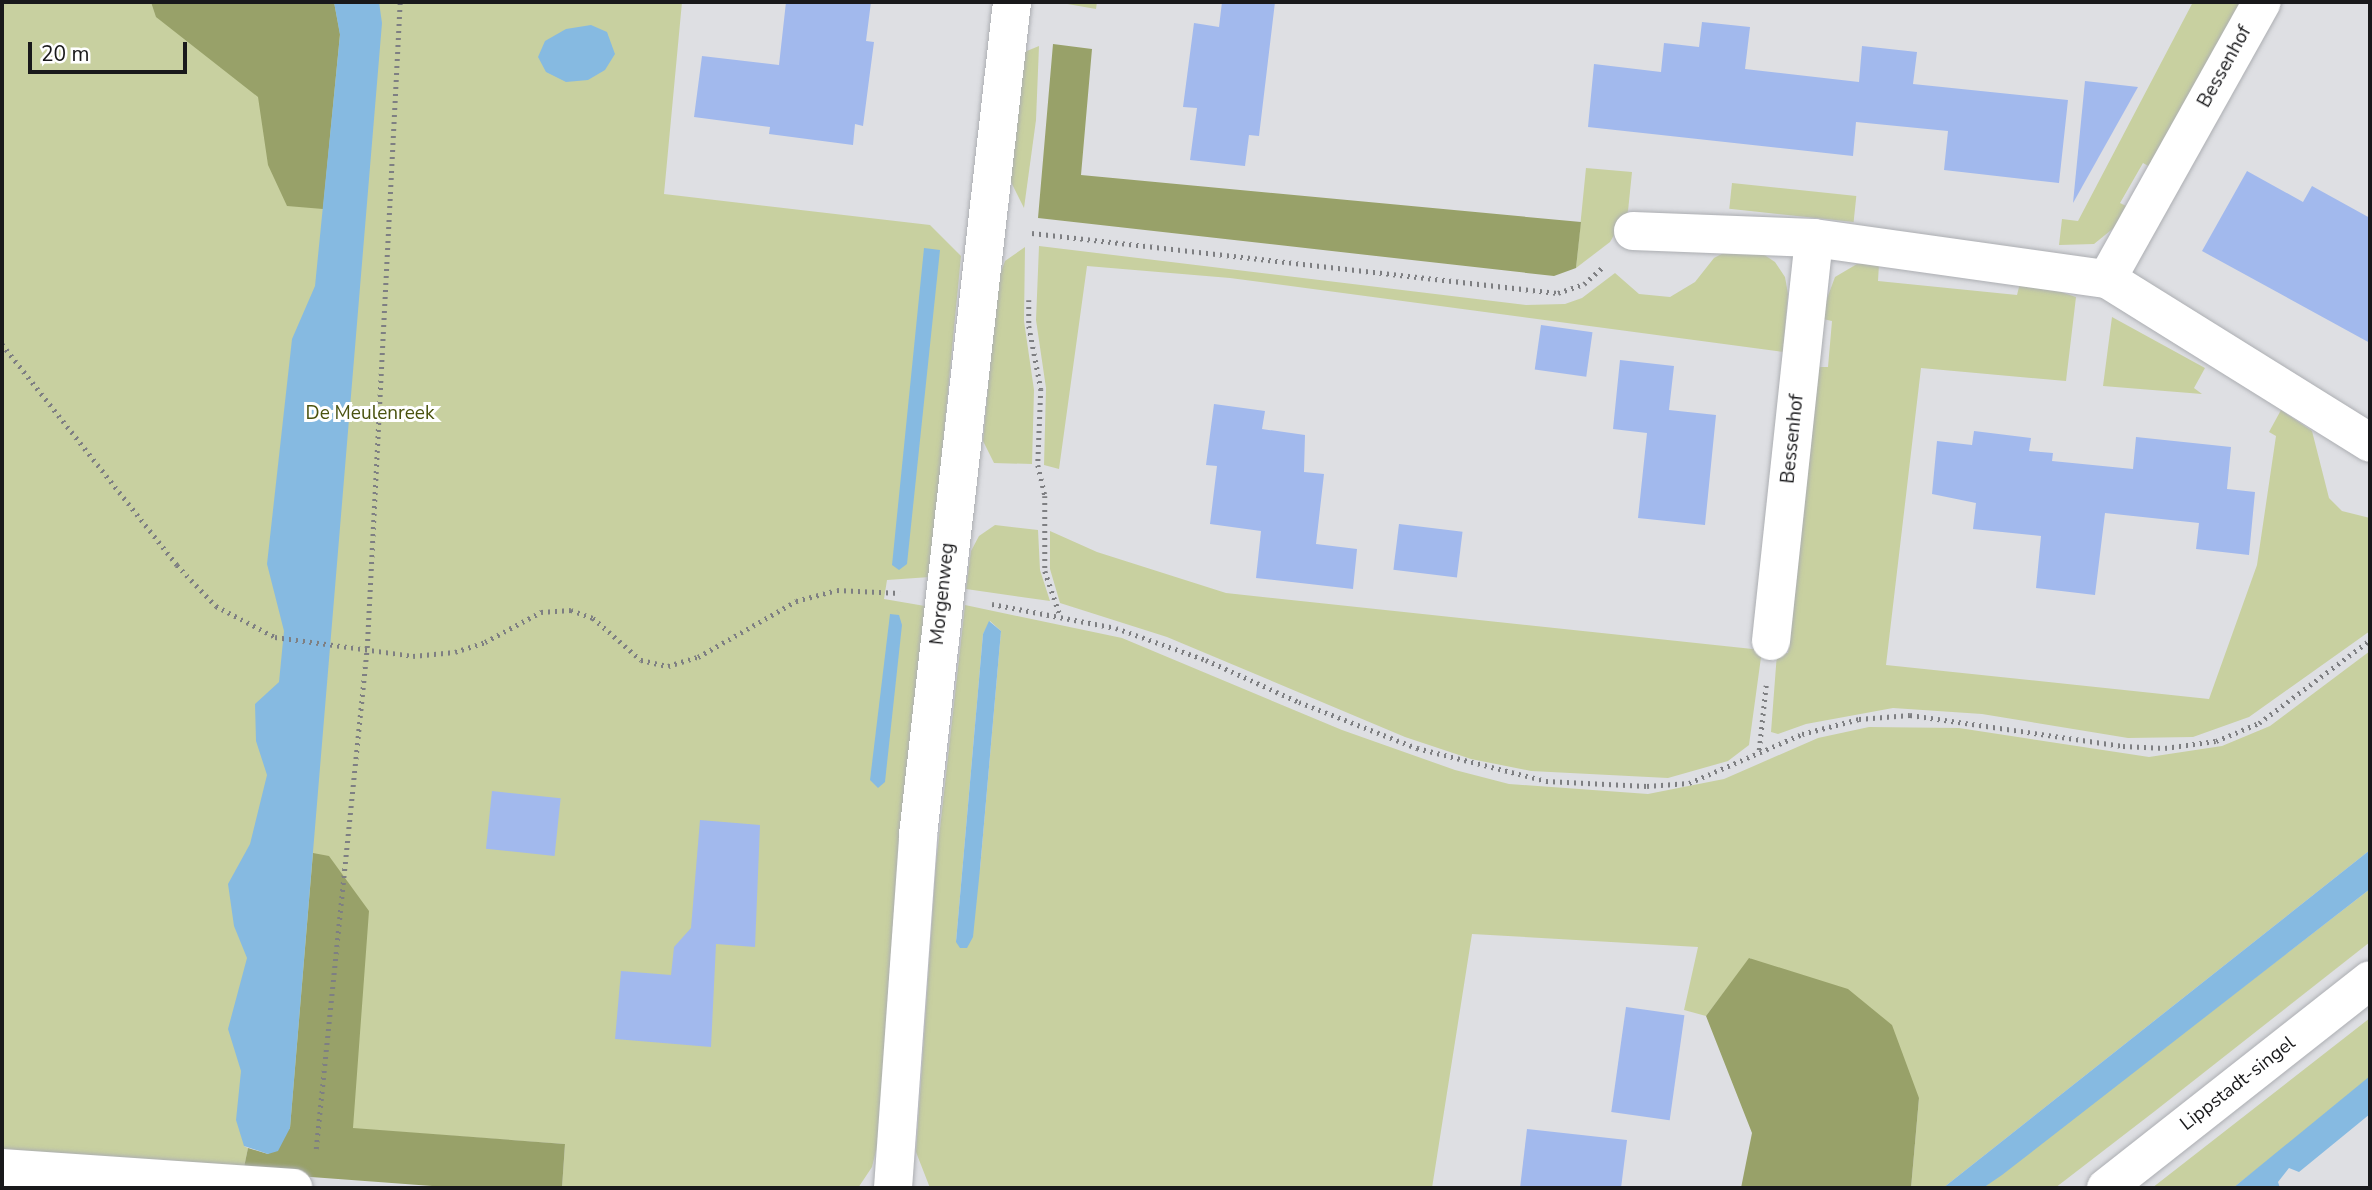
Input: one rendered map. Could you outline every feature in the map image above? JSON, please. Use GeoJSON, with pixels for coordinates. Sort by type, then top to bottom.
{"type":"FeatureCollection","features":[{"type":"Feature","properties":{"kind":"street","name":"Morgenweg"},"geometry":{"type":"LineString","coordinates":[[893,1188],[918,835],[1012,2]]}},
{"type":"Feature","properties":{"kind":"street","name":"Bessenhof"},"geometry":{"type":"LineString","coordinates":[[2107,279],[2262,2]]}},
{"type":"Feature","properties":{"kind":"street"},"geometry":{"type":"LineString","coordinates":[[1633,231],[1814,238],[2107,279],[2370,443]]}},
{"type":"Feature","properties":{"kind":"street","name":"Bessenhof"},"geometry":{"type":"LineString","coordinates":[[1771,641],[1814,238]]}},
{"type":"Feature","properties":{"kind":"street","name":"Lippstadt-singel"},"geometry":{"type":"LineString","coordinates":[[2106,1188],[2370,980]]}},
{"type":"Feature","properties":{"kind":"street"},"geometry":{"type":"LineString","coordinates":[[2,1168],[304,1174]]}},
{"type":"Feature","properties":{"kind":"path"},"geometry":{"type":"LineString","coordinates":[[304,1174],[367,648],[400,2]]}},
{"type":"Feature","properties":{"kind":"path"},"geometry":{"type":"LineString","coordinates":[[1031,246],[1032,220]]}},
{"type":"Feature","properties":{"kind":"path"},"geometry":{"type":"LineString","coordinates":[[986,228],[1558,293],[1584,284],[1611,261],[1633,231]]}},
{"type":"Feature","properties":{"kind":"path"},"geometry":{"type":"LineString","coordinates":[[1030,286],[1029,326],[1041,389],[1038,465],[1045,496],[1045,571],[1060,616]]}},
{"type":"Feature","properties":{"kind":"path"},"geometry":{"type":"LineString","coordinates":[[2,344],[185,573],[216,606],[275,637],[413,656],[455,652],[485,642],[541,612],[571,610],[593,618],[641,660],[668,666],[698,657],[796,601],[837,590],[943,596],[1116,628],[1206,660],[1299,702],[1417,748],[1546,781],[1647,786],[1689,783],[1745,760],[1759,750],[1859,719],[1910,715],[2123,747],[2165,748],[2216,741],[2259,723],[2370,640]]}},
{"type":"Feature","properties":{"kind":"path"},"geometry":{"type":"LineString","coordinates":[[1759,750],[1771,641]]}},
{"type":"Feature","properties":{"kind":"green space","name":"De Meulenreek"},"geometry":{"type":"Polygon","coordinates":[[[2,2],[682,2],[664,194],[930,225],[961,256],[930,577],[887,580],[884,599],[925,606],[877,1147],[872,1167],[858,1188],[562,1188],[565,1144],[355,1129],[244,1146],[248,1148],[243,1172],[2,1153],[2,2]]]}},
{"type":"Feature","properties":{"kind":"green space"},"geometry":{"type":"Polygon","coordinates":[[[151,2],[334,2],[340,34],[323,209],[287,206],[268,165],[258,97],[156,17],[151,2]]]}},
{"type":"Feature","properties":{"kind":"green space"},"geometry":{"type":"Polygon","coordinates":[[[1056,2],[1097,2],[1096,9],[1056,2]]]}},
{"type":"Feature","properties":{"kind":"green space"},"geometry":{"type":"Polygon","coordinates":[[[2193,2],[2241,2],[2150,167],[2143,163],[2120,203],[2128,207],[2121,222],[2094,244],[2059,245],[2062,219],[2078,221],[2193,2]]]}},
{"type":"Feature","properties":{"kind":"green space"},"geometry":{"type":"Polygon","coordinates":[[[1053,44],[1092,49],[1081,175],[1581,222],[1576,268],[1554,276],[1038,218],[1053,44]]]}},
{"type":"Feature","properties":{"kind":"green space"},"geometry":{"type":"Polygon","coordinates":[[[1039,46],[1036,120],[1024,208],[1009,178],[1022,53],[1039,46]]]}},
{"type":"Feature","properties":{"kind":"green space"},"geometry":{"type":"Polygon","coordinates":[[[1586,168],[1632,172],[1628,211],[1610,242],[1576,268],[1586,168]]]}},
{"type":"Feature","properties":{"kind":"green space"},"geometry":{"type":"Polygon","coordinates":[[[1732,183],[1856,196],[1854,222],[1729,209],[1732,183]]]}},
{"type":"Feature","properties":{"kind":"green space"},"geometry":{"type":"Polygon","coordinates":[[[1039,246],[1526,305],[1565,304],[1582,298],[1615,273],[1639,294],[1670,297],[1695,282],[1714,258],[1729,250],[1760,252],[1775,262],[1785,277],[1788,294],[1783,352],[1230,278],[1087,266],[1059,469],[1044,465],[1046,388],[1036,320],[1039,246]]]}},
{"type":"Feature","properties":{"kind":"green space"},"geometry":{"type":"Polygon","coordinates":[[[1025,247],[1024,321],[1034,390],[1032,464],[994,463],[983,441],[998,280],[1005,261],[1025,247]]]}},
{"type":"Feature","properties":{"kind":"green space"},"geometry":{"type":"Polygon","coordinates":[[[1857,264],[1879,264],[1878,281],[2017,295],[2021,279],[2076,297],[2066,381],[1921,368],[1886,665],[2209,699],[2257,565],[2276,436],[2269,432],[2281,410],[2312,431],[2329,498],[2342,511],[2370,518],[2370,631],[2249,717],[2193,737],[2128,738],[1982,714],[1893,708],[1806,724],[1778,734],[1771,732],[1777,653],[1788,653],[1819,367],[1828,367],[1832,321],[1823,319],[1825,304],[1835,277],[1857,264]]]}},
{"type":"Feature","properties":{"kind":"green space"},"geometry":{"type":"Polygon","coordinates":[[[2112,317],[2205,368],[2194,388],[2202,394],[2103,386],[2112,317]]]}},
{"type":"Feature","properties":{"kind":"green space"},"geometry":{"type":"Polygon","coordinates":[[[995,525],[1038,530],[1040,570],[1050,601],[966,589],[971,551],[979,536],[995,525]]]}},
{"type":"Feature","properties":{"kind":"green space"},"geometry":{"type":"Polygon","coordinates":[[[1050,531],[1097,552],[1226,593],[1762,650],[1749,745],[1728,761],[1668,778],[1531,771],[1471,759],[1405,737],[1167,637],[1060,603],[1050,569],[1050,531]]]}},
{"type":"Feature","properties":{"kind":"green space"},"geometry":{"type":"Polygon","coordinates":[[[965,605],[1122,638],[1342,730],[1455,770],[1509,784],[1648,794],[1724,779],[1818,738],[1869,727],[1959,728],[2149,757],[2222,746],[2270,726],[2370,651],[2370,850],[1943,1188],[1911,1188],[1919,1098],[1750,958],[1706,1016],[1684,1010],[1698,947],[1472,934],[1432,1188],[930,1188],[916,1152],[936,864],[965,605]],[[990,621],[983,634],[956,942],[980,869],[1001,631],[990,621]]]}},
{"type":"Feature","properties":{"kind":"green space"},"geometry":{"type":"Polygon","coordinates":[[[313,853],[329,856],[369,911],[353,1128],[565,1144],[562,1188],[459,1188],[243,1172],[248,1148],[268,1154],[290,1128],[313,853]]]}},
{"type":"Feature","properties":{"kind":"green space"},"geometry":{"type":"Polygon","coordinates":[[[2370,889],[2370,942],[2155,1111],[2055,1188],[1983,1188],[2370,889]]]}},
{"type":"Feature","properties":{"kind":"green space"},"geometry":{"type":"Polygon","coordinates":[[[1749,958],[1848,989],[1892,1025],[1919,1098],[1911,1188],[1741,1188],[1752,1133],[1706,1016],[1749,958]]]}},
{"type":"Feature","properties":{"kind":"green space"},"geometry":{"type":"Polygon","coordinates":[[[2370,1018],[2370,1097],[2285,1147],[2233,1188],[2152,1188],[2370,1018]]]}},
{"type":"Feature","properties":{"kind":"water"},"geometry":{"type":"Polygon","coordinates":[[[334,2],[379,2],[382,23],[290,1128],[278,1151],[268,1154],[244,1146],[236,1120],[241,1071],[228,1029],[247,958],[234,926],[228,884],[250,844],[267,775],[256,741],[255,704],[279,682],[284,631],[267,564],[292,339],[315,286],[340,35],[334,2]]]}},
{"type":"Feature","properties":{"kind":"water"},"geometry":{"type":"Polygon","coordinates":[[[591,25],[607,32],[615,54],[605,70],[588,80],[566,82],[546,72],[538,57],[545,41],[566,29],[591,25]]]}},
{"type":"Feature","properties":{"kind":"water"},"geometry":{"type":"Polygon","coordinates":[[[924,248],[940,250],[907,564],[899,570],[892,565],[924,248]]]}},
{"type":"Feature","properties":{"kind":"water"},"geometry":{"type":"Polygon","coordinates":[[[890,614],[899,615],[902,625],[885,782],[878,788],[870,780],[890,614]]]}},
{"type":"Feature","properties":{"kind":"water"},"geometry":{"type":"Polygon","coordinates":[[[989,621],[1001,631],[980,869],[973,937],[967,948],[960,948],[956,942],[983,634],[989,621]]]}},
{"type":"Feature","properties":{"kind":"water"},"geometry":{"type":"Polygon","coordinates":[[[2370,850],[2370,889],[2002,1175],[1983,1188],[1943,1188],[2370,850]]]}},
{"type":"Feature","properties":{"kind":"water"},"geometry":{"type":"Polygon","coordinates":[[[2370,1076],[2370,1114],[2299,1172],[2289,1168],[2278,1182],[2280,1188],[2233,1188],[2370,1076]]]}},
{"type":"Feature","properties":{"kind":"building"},"geometry":{"type":"Polygon","coordinates":[[[786,2],[871,2],[866,41],[874,42],[863,126],[855,124],[853,145],[769,134],[770,127],[694,117],[702,56],[779,65],[786,2]]]}},
{"type":"Feature","properties":{"kind":"building"},"geometry":{"type":"Polygon","coordinates":[[[1222,2],[1275,2],[1259,136],[1249,135],[1245,166],[1190,160],[1197,108],[1183,107],[1194,23],[1219,27],[1222,2]]]}},
{"type":"Feature","properties":{"kind":"building"},"geometry":{"type":"Polygon","coordinates":[[[1702,22],[1750,27],[1745,69],[1859,82],[1862,46],[1917,52],[1913,84],[2068,100],[2059,183],[1944,170],[1948,131],[1856,122],[1853,156],[1588,127],[1594,64],[1661,72],[1664,43],[1699,47],[1702,22]]]}},
{"type":"Feature","properties":{"kind":"building"},"geometry":{"type":"Polygon","coordinates":[[[2085,81],[2138,87],[2073,203],[2085,81]]]}},
{"type":"Feature","properties":{"kind":"building"},"geometry":{"type":"Polygon","coordinates":[[[2247,171],[2303,202],[2312,186],[2370,218],[2370,343],[2202,251],[2247,171]]]}},
{"type":"Feature","properties":{"kind":"building"},"geometry":{"type":"Polygon","coordinates":[[[1541,325],[1592,332],[1586,377],[1535,370],[1541,325]]]}},
{"type":"Feature","properties":{"kind":"building"},"geometry":{"type":"Polygon","coordinates":[[[1620,360],[1674,366],[1669,410],[1716,415],[1705,525],[1638,518],[1647,433],[1613,429],[1620,360]]]}},
{"type":"Feature","properties":{"kind":"building"},"geometry":{"type":"Polygon","coordinates":[[[1214,404],[1265,411],[1262,429],[1305,435],[1304,472],[1324,474],[1316,544],[1357,549],[1353,589],[1256,578],[1261,531],[1210,524],[1217,466],[1206,465],[1214,404]]]}},
{"type":"Feature","properties":{"kind":"building"},"geometry":{"type":"Polygon","coordinates":[[[1974,431],[2031,438],[2029,451],[2053,453],[2052,461],[2133,469],[2136,437],[2231,447],[2227,489],[2255,492],[2249,555],[2196,549],[2199,523],[2105,513],[2095,595],[2036,588],[2041,536],[1973,529],[1976,503],[1932,494],[1937,441],[1972,445],[1974,431]]]}},
{"type":"Feature","properties":{"kind":"building"},"geometry":{"type":"Polygon","coordinates":[[[1399,524],[1463,532],[1457,577],[1393,570],[1399,524]]]}},
{"type":"Feature","properties":{"kind":"building"},"geometry":{"type":"Polygon","coordinates":[[[492,791],[561,798],[555,856],[486,849],[492,791]]]}},
{"type":"Feature","properties":{"kind":"building"},"geometry":{"type":"Polygon","coordinates":[[[700,820],[760,825],[755,947],[716,944],[711,1047],[615,1039],[621,971],[671,975],[674,947],[691,928],[700,820]]]}},
{"type":"Feature","properties":{"kind":"building"},"geometry":{"type":"Polygon","coordinates":[[[1626,1007],[1684,1015],[1670,1120],[1611,1112],[1626,1007]]]}},
{"type":"Feature","properties":{"kind":"building"},"geometry":{"type":"Polygon","coordinates":[[[1527,1129],[1627,1140],[1621,1188],[1520,1188],[1527,1129]]]}}]}
